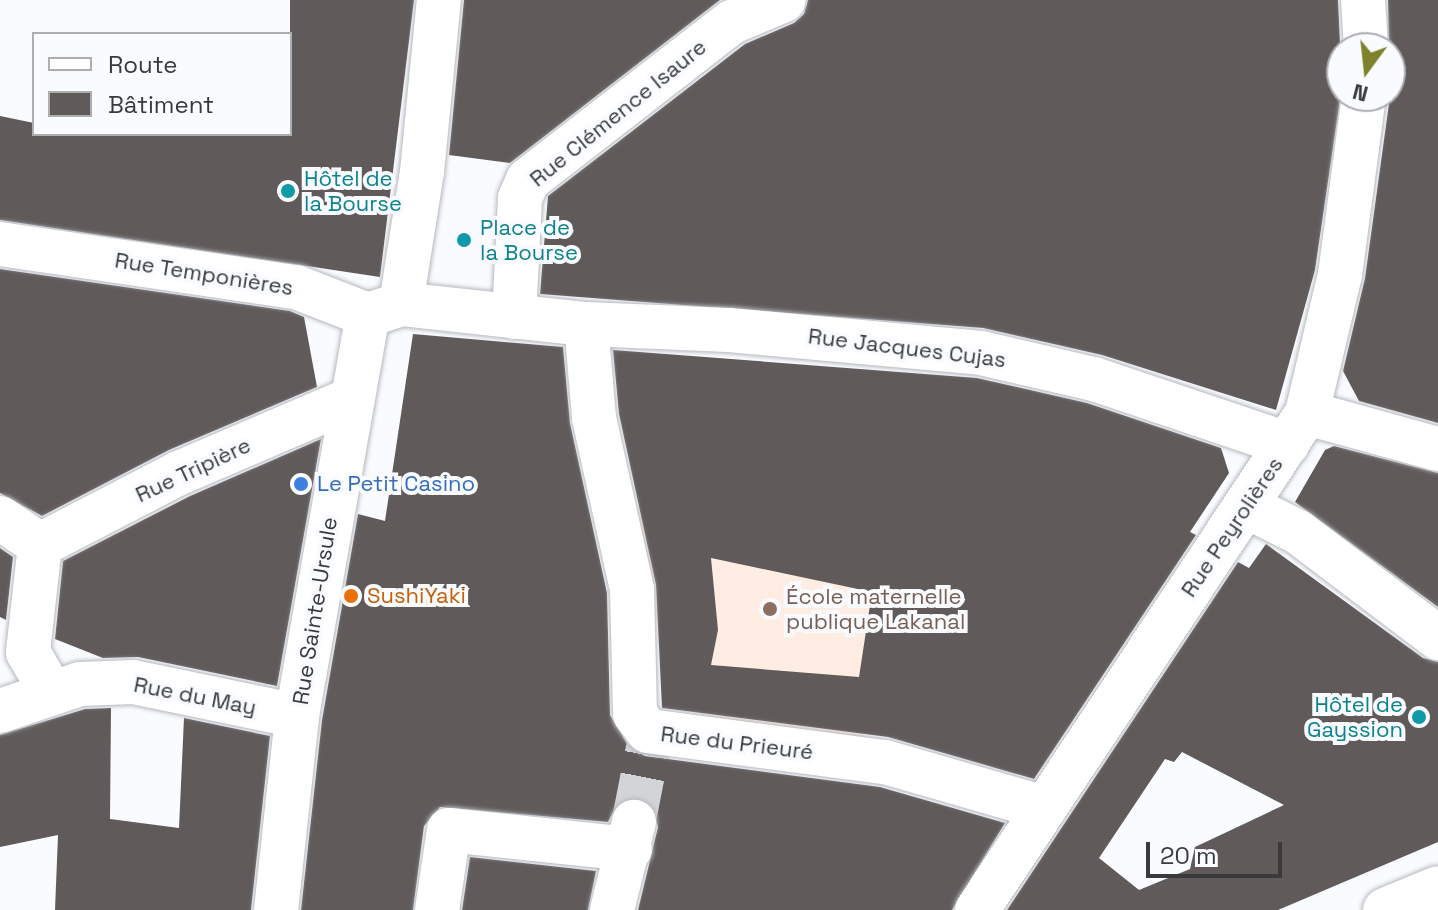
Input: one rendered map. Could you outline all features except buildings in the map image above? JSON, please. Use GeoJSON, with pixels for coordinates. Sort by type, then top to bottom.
{"type":"FeatureCollection","features":[{"type":"Feature","properties":{"kind":"street","name":"Rue Sainte-Ursule"},"geometry":{"type":"LineString","coordinates":[[276,910],[297,716],[349,400],[384,309],[422,172],[439,0]]}},
{"type":"Feature","properties":{"kind":"street","name":"Rue Clémence Isaure"},"geometry":{"type":"LineString","coordinates":[[514,317],[520,198],[528,180],[732,22],[784,0]]}},
{"type":"Feature","properties":{"kind":"street"},"geometry":{"type":"LineString","coordinates":[[1363,0],[1365,32]]}},
{"type":"Feature","properties":{"kind":"street","name":"Rue Peyrolières"},"geometry":{"type":"LineString","coordinates":[[977,910],[1297,428],[1340,275],[1362,112]]}},
{"type":"Feature","properties":{"kind":"street","name":"Rue Temponières"},"geometry":{"type":"LineString","coordinates":[[0,244],[296,287],[384,309]]}},
{"type":"Feature","properties":{"kind":"street"},"geometry":{"type":"LineString","coordinates":[[384,309],[514,317]]}},
{"type":"Feature","properties":{"kind":"street","name":"Rue Jacques Cujas"},"geometry":{"type":"LineString","coordinates":[[514,317],[586,324],[743,331],[981,353],[1297,428],[1438,449]]}},
{"type":"Feature","properties":{"kind":"street","name":"Rue du Prieuré"},"geometry":{"type":"LineString","coordinates":[[586,324],[594,418],[632,590],[635,714],[648,740],[885,762],[1044,808]]}},
{"type":"Feature","properties":{"kind":"street","name":"Rue Tripière"},"geometry":{"type":"LineString","coordinates":[[40,545],[179,473],[349,400]]}},
{"type":"Feature","properties":{"kind":"street"},"geometry":{"type":"LineString","coordinates":[[1246,506],[1298,532],[1438,638]]}},
{"type":"Feature","properties":{"kind":"street"},"geometry":{"type":"LineString","coordinates":[[0,518],[40,545],[28,652],[51,692]]}},
{"type":"Feature","properties":{"kind":"street","name":"Rue du May"},"geometry":{"type":"LineString","coordinates":[[0,711],[80,684],[133,682],[297,716]]}},
{"type":"Feature","properties":{"kind":"street"},"geometry":{"type":"LineString","coordinates":[[437,910],[449,830],[632,835],[612,910]]}},
{"type":"Feature","properties":{"kind":"street"},"geometry":{"type":"LineString","coordinates":[[1385,910],[1438,888]]}},
{"type":"Feature","properties":{"kind":"shaded area","name":"École maternelle publique Lakanal"},"geometry":{"type":"Polygon","coordinates":[[[700,503],[859,538],[884,632],[863,739],[812,729],[702,721],[701,713],[664,706],[657,622],[628,508],[700,503]]]}},
{"type":"Feature","properties":{"kind":"tunnel"},"geometry":{"type":"LineString","coordinates":[[634,820],[648,748]]}},
{"type":"Feature","properties":{"kind":"place","name":"Hôtel de la Bourse"},"geometry":{"type":"Point","coordinates":[288,191]}},
{"type":"Feature","properties":{"kind":"place","name":"Place de la Bourse"},"geometry":{"type":"Point","coordinates":[464,240]}},
{"type":"Feature","properties":{"kind":"place","name":"Le Petit Casino"},"geometry":{"type":"Point","coordinates":[301,484]}},
{"type":"Feature","properties":{"kind":"place","name":"SushiYaki"},"geometry":{"type":"Point","coordinates":[351,596]}},
{"type":"Feature","properties":{"kind":"place","name":"École maternelle publique Lakanal"},"geometry":{"type":"Point","coordinates":[770,609]}},
{"type":"Feature","properties":{"kind":"place","name":"Hôtel de Gayssion"},"geometry":{"type":"Point","coordinates":[1419,717]}}]}
